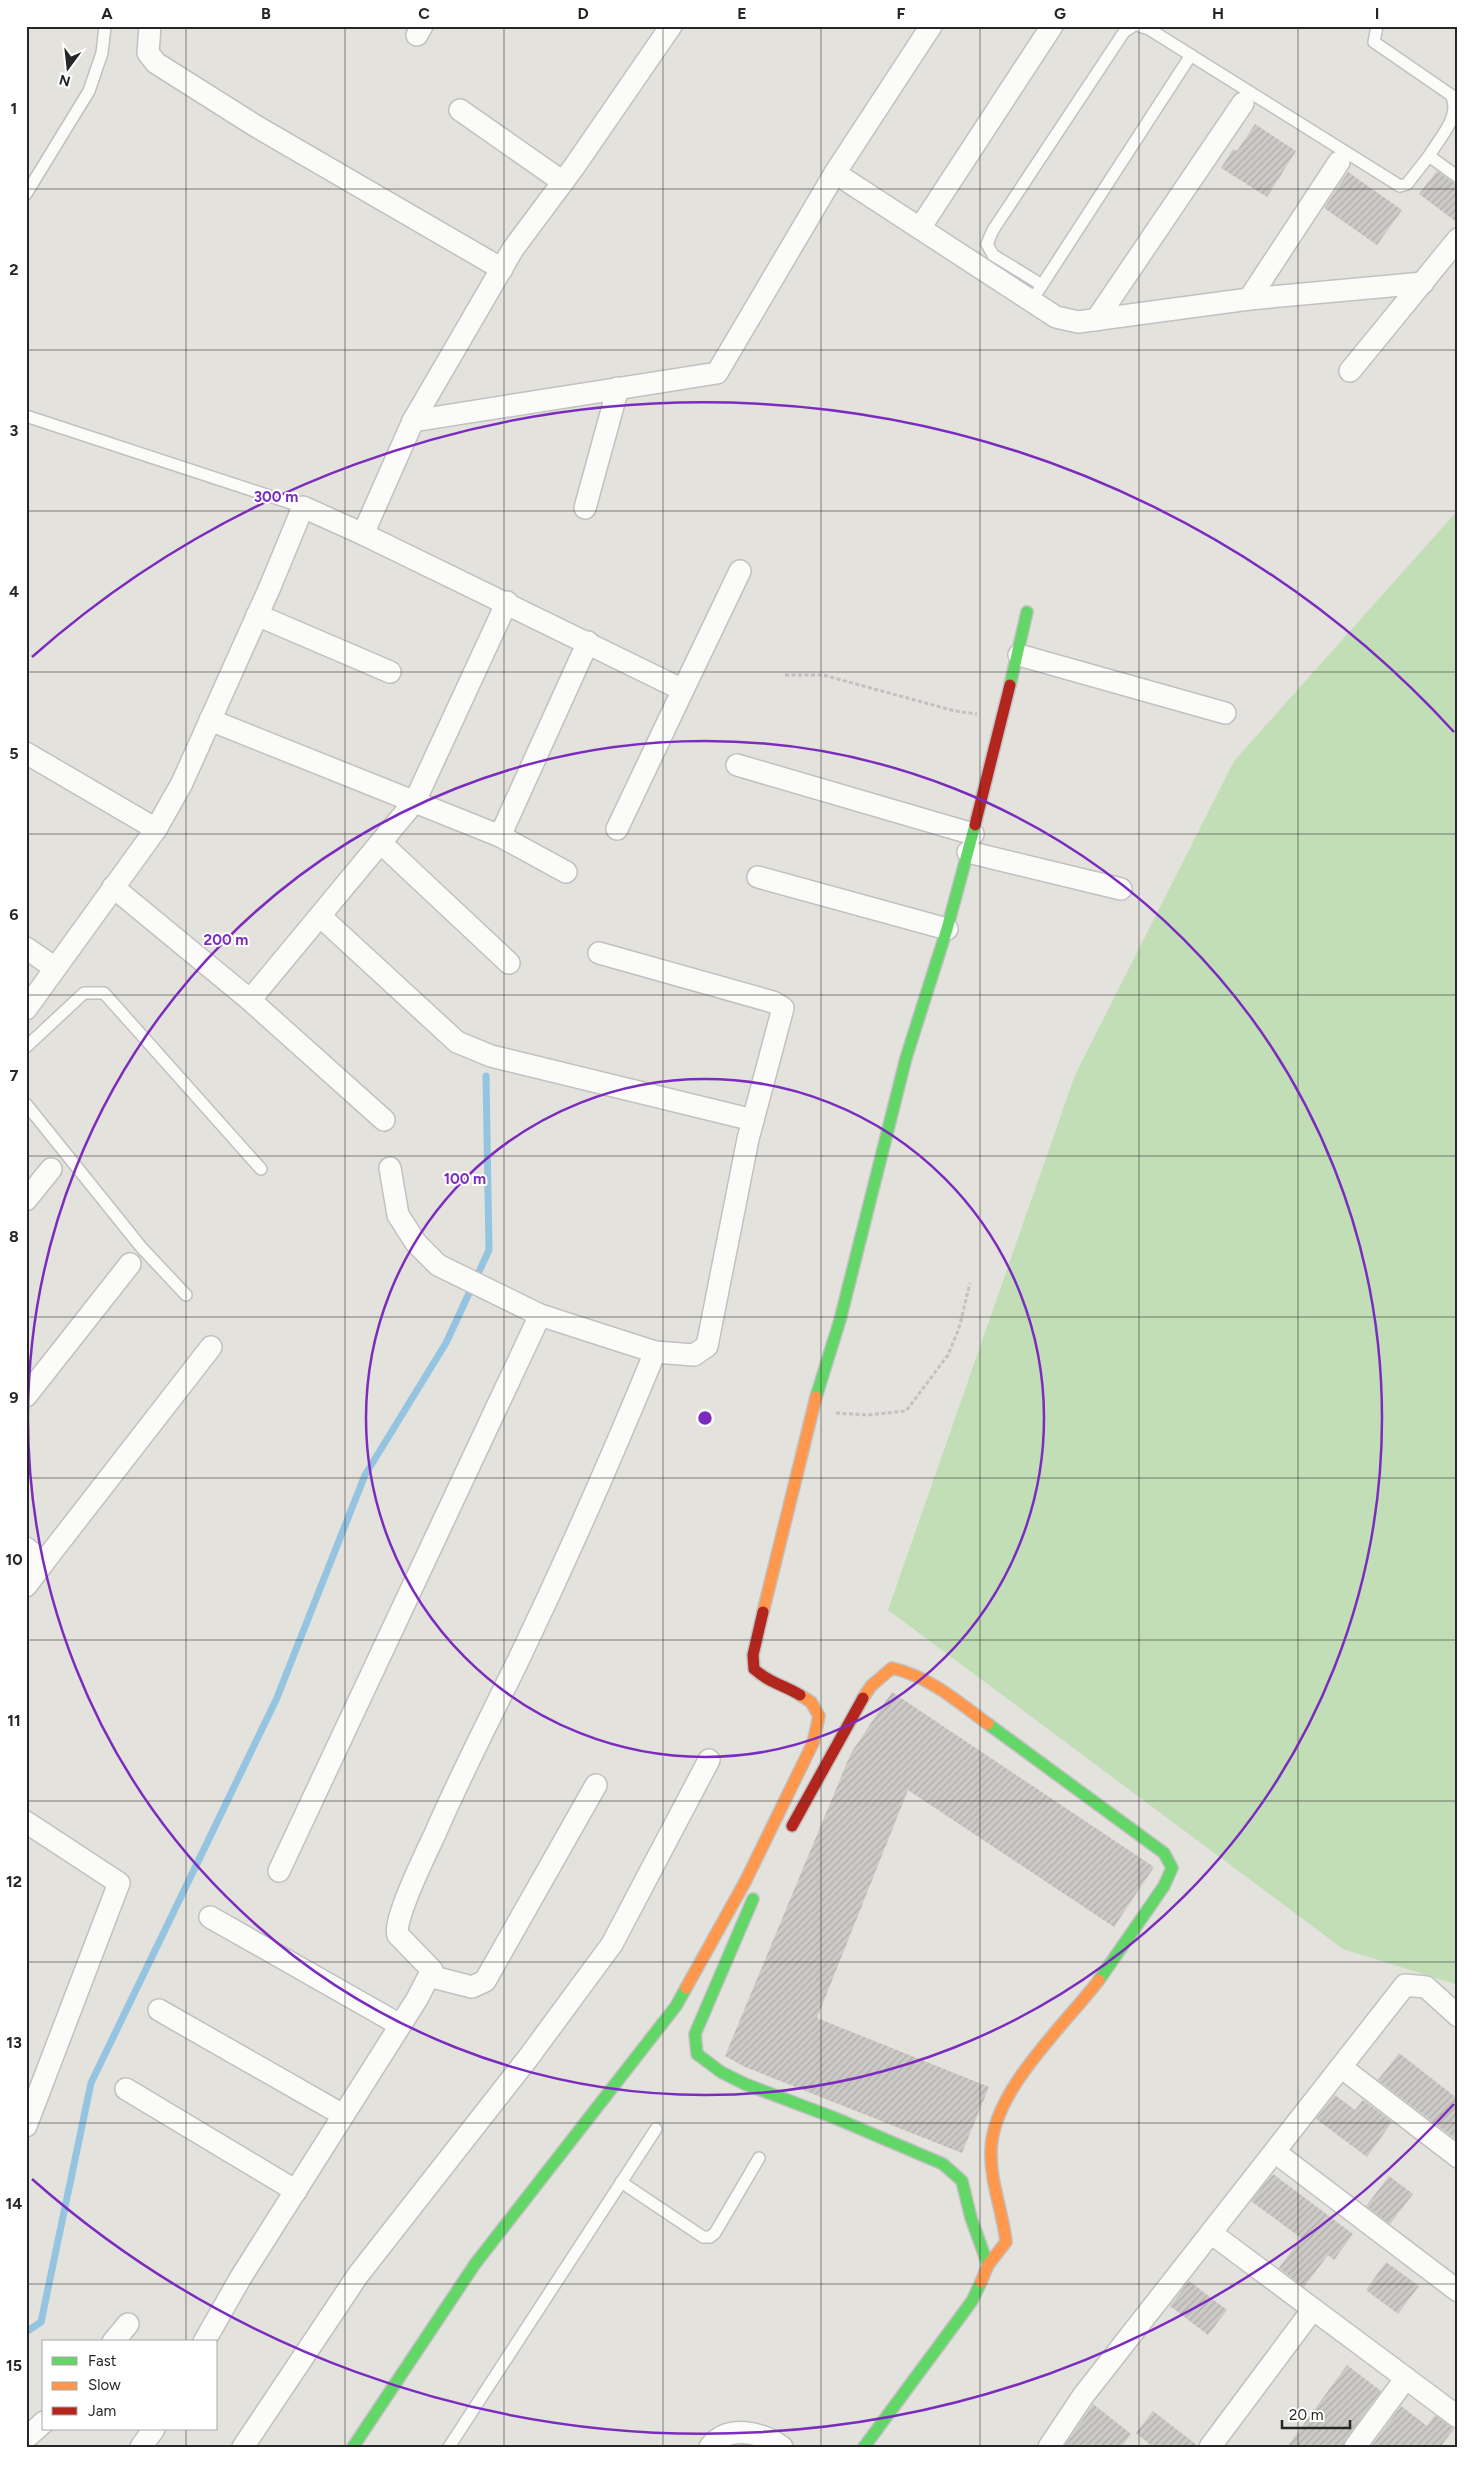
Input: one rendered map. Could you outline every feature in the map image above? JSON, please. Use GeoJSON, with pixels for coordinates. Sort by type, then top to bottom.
{"type":"FeatureCollection","features":[{"type":"Feature","properties":{"kind":"street"},"geometry":{"type":"LineString","coordinates":[[150,26],[148,53],[156,63],[254,125],[502,269]]}},
{"type":"Feature","properties":{"kind":"street"},"geometry":{"type":"LineString","coordinates":[[363,534],[413,421],[513,250],[563,182],[671,26]]}},
{"type":"Feature","properties":{"kind":"street"},"geometry":{"type":"LineString","coordinates":[[413,421],[717,373],[835,173],[931,26]]}},
{"type":"Feature","properties":{"kind":"street"},"geometry":{"type":"LineString","coordinates":[[920,228],[1052,26]]}},
{"type":"Feature","properties":{"kind":"street"},"geometry":{"type":"LineString","coordinates":[[1096,320],[1243,103]]}},
{"type":"Feature","properties":{"kind":"street"},"geometry":{"type":"LineString","coordinates":[[460,110],[563,182]]}},
{"type":"Feature","properties":{"kind":"street"},"geometry":{"type":"LineString","coordinates":[[1250,299],[1339,162]]}},
{"type":"Feature","properties":{"kind":"street"},"geometry":{"type":"LineString","coordinates":[[835,173],[920,228],[996,268],[1037,293],[1056,317],[1068,321],[1096,320],[1250,299],[1423,283]]}},
{"type":"Feature","properties":{"kind":"street"},"geometry":{"type":"LineString","coordinates":[[1350,371],[1458,240]]}},
{"type":"Feature","properties":{"kind":"street"},"geometry":{"type":"LineString","coordinates":[[585,508],[618,388]]}},
{"type":"Feature","properties":{"kind":"street"},"geometry":{"type":"LineString","coordinates":[[26,1009],[156,829],[182,783],[303,507],[507,602],[683,690]]}},
{"type":"Feature","properties":{"kind":"street"},"geometry":{"type":"LineString","coordinates":[[617,829],[740,571]]}},
{"type":"Feature","properties":{"kind":"street"},"geometry":{"type":"LineString","coordinates":[[250,1000],[415,801],[507,602]]}},
{"type":"Feature","properties":{"kind":"street"},"geometry":{"type":"LineString","coordinates":[[353,2447],[474,2264],[676,2006],[745,1882],[813,1743],[819,1716],[811,1702],[790,1689],[766,1681],[754,1669],[753,1654],[811,1412],[840,1320],[906,1058],[947,929],[1005,712],[1028,612]]}},
{"type":"Feature","properties":{"kind":"street"},"geometry":{"type":"LineString","coordinates":[[257,615],[390,672]]}},
{"type":"Feature","properties":{"kind":"street"},"geometry":{"type":"LineString","coordinates":[[500,836],[588,642]]}},
{"type":"Feature","properties":{"kind":"street"},"geometry":{"type":"LineString","coordinates":[[1019,654],[1225,713]]}},
{"type":"Feature","properties":{"kind":"street"},"geometry":{"type":"LineString","coordinates":[[210,720],[500,836],[566,872]]}},
{"type":"Feature","properties":{"kind":"street"},"geometry":{"type":"LineString","coordinates":[[26,754],[156,829]]}},
{"type":"Feature","properties":{"kind":"street"},"geometry":{"type":"LineString","coordinates":[[737,765],[970,843],[1121,889]]}},
{"type":"Feature","properties":{"kind":"street"},"geometry":{"type":"LineString","coordinates":[[381,843],[509,963]]}},
{"type":"Feature","properties":{"kind":"street"},"geometry":{"type":"LineString","coordinates":[[758,876],[947,929]]}},
{"type":"Feature","properties":{"kind":"street"},"geometry":{"type":"LineString","coordinates":[[113,887],[250,1000],[384,1120]]}},
{"type":"Feature","properties":{"kind":"street"},"geometry":{"type":"LineString","coordinates":[[320,916],[457,1042],[466,1047],[491,1056],[753,1120]]}},
{"type":"Feature","properties":{"kind":"street"},"geometry":{"type":"LineString","coordinates":[[26,948],[55,968]]}},
{"type":"Feature","properties":{"kind":"street"},"geometry":{"type":"LineString","coordinates":[[390,1168],[398,1215],[416,1243],[438,1265],[540,1315],[655,1352],[694,1355],[707,1346],[753,1120],[783,1008],[773,1002],[599,953]]}},
{"type":"Feature","properties":{"kind":"street"},"geometry":{"type":"LineString","coordinates":[[26,1200],[51,1168]]}},
{"type":"Feature","properties":{"kind":"street"},"geometry":{"type":"LineString","coordinates":[[26,1396],[130,1264]]}},
{"type":"Feature","properties":{"kind":"street"},"geometry":{"type":"LineString","coordinates":[[279,1871],[540,1315]]}},
{"type":"Feature","properties":{"kind":"street"},"geometry":{"type":"LineString","coordinates":[[26,1586],[211,1347]]}},
{"type":"Feature","properties":{"kind":"street"},"geometry":{"type":"LineString","coordinates":[[205,2340],[240,2277],[400,2025],[432,1970],[396,1931],[402,1909],[451,1796],[554,1582],[655,1352]]}},
{"type":"Feature","properties":{"kind":"street"},"geometry":{"type":"LineString","coordinates":[[26,1548],[44,1562]]}},
{"type":"Feature","properties":{"kind":"street"},"geometry":{"type":"LineString","coordinates":[[784,1840],[853,1714],[871,1686],[892,1668],[912,1674],[937,1686],[1115,1816],[1164,1854],[1170,1861],[1172,1868],[1164,1886],[1098,1981],[1010,2088],[1003,2102],[991,2138],[990,2162],[1005,2227],[1006,2242],[988,2265],[972,2301],[864,2447]]}},
{"type":"Feature","properties":{"kind":"street"},"geometry":{"type":"LineString","coordinates":[[243,2447],[358,2275],[528,2058],[612,1944],[709,1760]]}},
{"type":"Feature","properties":{"kind":"street"},"geometry":{"type":"LineString","coordinates":[[429,1976],[472,1987],[480,1985],[489,1976],[596,1785]]}},
{"type":"Feature","properties":{"kind":"street"},"geometry":{"type":"LineString","coordinates":[[26,1822],[119,1883],[26,2126]]}},
{"type":"Feature","properties":{"kind":"street"},"geometry":{"type":"LineString","coordinates":[[757,1890],[695,2034],[697,2054],[715,2070],[740,2082],[799,2104],[943,2164],[962,2181],[971,2218],[988,2265]]}},
{"type":"Feature","properties":{"kind":"street"},"geometry":{"type":"LineString","coordinates":[[210,1917],[400,2025]]}},
{"type":"Feature","properties":{"kind":"street"},"geometry":{"type":"LineString","coordinates":[[1049,2447],[1083,2396],[1405,1985],[1426,1987],[1458,2016]]}},
{"type":"Feature","properties":{"kind":"street"},"geometry":{"type":"LineString","coordinates":[[160,2010],[343,2115]]}},
{"type":"Feature","properties":{"kind":"street"},"geometry":{"type":"LineString","coordinates":[[1341,2067],[1458,2157]]}},
{"type":"Feature","properties":{"kind":"street"},"geometry":{"type":"LineString","coordinates":[[126,2089],[296,2191]]}},
{"type":"Feature","properties":{"kind":"street"},"geometry":{"type":"LineString","coordinates":[[1275,2152],[1458,2291]]}},
{"type":"Feature","properties":{"kind":"street"},"geometry":{"type":"LineString","coordinates":[[1211,2233],[1458,2417]]}},
{"type":"Feature","properties":{"kind":"street"},"geometry":{"type":"LineString","coordinates":[[1210,2447],[1313,2309]]}},
{"type":"Feature","properties":{"kind":"street"},"geometry":{"type":"LineString","coordinates":[[115,2340],[128,2324]]}},
{"type":"Feature","properties":{"kind":"street"},"geometry":{"type":"LineString","coordinates":[[1355,2447],[1406,2378]]}},
{"type":"Feature","properties":{"kind":"street"},"geometry":{"type":"LineString","coordinates":[[26,2438],[42,2424]]}},
{"type":"Feature","properties":{"kind":"street"},"geometry":{"type":"LineString","coordinates":[[141,2447],[153,2430]]}},
{"type":"Feature","properties":{"kind":"street"},"geometry":{"type":"LineString","coordinates":[[710,2447],[726,2434],[742,2432],[759,2436],[782,2447]]}},
{"type":"Feature","properties":{"kind":"lane"},"geometry":{"type":"LineString","coordinates":[[26,194],[89,91],[102,53],[105,26]]}},
{"type":"Feature","properties":{"kind":"lane"},"geometry":{"type":"LineString","coordinates":[[996,268],[993,255],[987,244],[993,230],[1124,32],[1133,26]]}},
{"type":"Feature","properties":{"kind":"lane"},"geometry":{"type":"LineString","coordinates":[[1140,26],[1149,29],[1400,186],[1407,184],[1429,156],[1454,115],[1456,104],[1451,94],[1374,42],[1378,26]]}},
{"type":"Feature","properties":{"kind":"lane"},"geometry":{"type":"LineString","coordinates":[[1037,293],[1191,55]]}},
{"type":"Feature","properties":{"kind":"lane"},"geometry":{"type":"LineString","coordinates":[[1429,156],[1458,177]]}},
{"type":"Feature","properties":{"kind":"lane"},"geometry":{"type":"LineString","coordinates":[[26,416],[303,507]]}},
{"type":"Feature","properties":{"kind":"lane"},"geometry":{"type":"LineString","coordinates":[[26,1047],[84,993],[104,992],[261,1169]]}},
{"type":"Feature","properties":{"kind":"lane"},"geometry":{"type":"LineString","coordinates":[[26,1104],[141,1247],[186,1295]]}},
{"type":"Feature","properties":{"kind":"lane"},"geometry":{"type":"LineString","coordinates":[[449,2447],[656,2129]]}},
{"type":"Feature","properties":{"kind":"lane"},"geometry":{"type":"LineString","coordinates":[[621,2182],[703,2237],[710,2238],[716,2233],[759,2158]]}},
{"type":"Feature","properties":{"kind":"path"},"geometry":{"type":"LineString","coordinates":[[785,675],[823,675],[955,711],[982,715],[1005,712]]}},
{"type":"Feature","properties":{"kind":"path"},"geometry":{"type":"LineString","coordinates":[[811,1412],[867,1415],[906,1411],[948,1355],[958,1328],[970,1283]]}},
{"type":"Feature","properties":{"kind":"green space"},"geometry":{"type":"Polygon","coordinates":[[[1458,510],[1458,1985],[1343,1949],[888,1610],[1075,1075],[1234,761],[1458,510]]]}},
{"type":"Feature","properties":{"kind":"building"},"geometry":{"type":"Polygon","coordinates":[[[1255,124],[1296,151],[1267,197],[1221,168],[1233,149],[1237,151],[1255,124]]]}},
{"type":"Feature","properties":{"kind":"building"},"geometry":{"type":"Polygon","coordinates":[[[1437,171],[1458,186],[1458,223],[1419,194],[1437,171]]]}},
{"type":"Feature","properties":{"kind":"building"},"geometry":{"type":"Polygon","coordinates":[[[1348,172],[1402,210],[1377,245],[1324,208],[1348,172]]]}},
{"type":"Feature","properties":{"kind":"building"},"geometry":{"type":"Polygon","coordinates":[[[892,1692],[1154,1867],[1114,1927],[908,1790],[817,2018],[989,2087],[962,2153],[745,2067],[725,2056],[851,1753],[892,1692]]]}},
{"type":"Feature","properties":{"kind":"building"},"geometry":{"type":"Polygon","coordinates":[[[1399,2053],[1458,2099],[1458,2133],[1454,2138],[1378,2080],[1399,2053]]]}},
{"type":"Feature","properties":{"kind":"building"},"geometry":{"type":"Polygon","coordinates":[[[1335,2095],[1355,2110],[1363,2100],[1392,2122],[1367,2157],[1316,2119],[1335,2095]]]}},
{"type":"Feature","properties":{"kind":"building"},"geometry":{"type":"Polygon","coordinates":[[[1273,2174],[1353,2234],[1334,2260],[1328,2255],[1304,2287],[1279,2268],[1301,2238],[1251,2201],[1273,2174]]]}},
{"type":"Feature","properties":{"kind":"building"},"geometry":{"type":"Polygon","coordinates":[[[1389,2176],[1413,2194],[1390,2224],[1366,2206],[1389,2176]]]}},
{"type":"Feature","properties":{"kind":"building"},"geometry":{"type":"Polygon","coordinates":[[[1386,2262],[1419,2286],[1398,2314],[1366,2290],[1386,2262]]]}},
{"type":"Feature","properties":{"kind":"building"},"geometry":{"type":"Polygon","coordinates":[[[1189,2281],[1227,2310],[1208,2335],[1170,2306],[1189,2281]]]}},
{"type":"Feature","properties":{"kind":"building"},"geometry":{"type":"Polygon","coordinates":[[[1347,2365],[1381,2391],[1345,2440],[1343,2447],[1287,2447],[1347,2365]]]}},
{"type":"Feature","properties":{"kind":"building"},"geometry":{"type":"Polygon","coordinates":[[[1093,2404],[1131,2434],[1121,2447],[1064,2447],[1093,2404]]]}},
{"type":"Feature","properties":{"kind":"building"},"geometry":{"type":"Polygon","coordinates":[[[1401,2406],[1427,2426],[1435,2415],[1454,2429],[1440,2447],[1371,2447],[1401,2406]]]}},
{"type":"Feature","properties":{"kind":"building"},"geometry":{"type":"Polygon","coordinates":[[[1153,2411],[1198,2447],[1153,2447],[1136,2433],[1153,2411]]]}},
{"type":"Feature","properties":{"kind":"waterway"},"geometry":{"type":"LineString","coordinates":[[26,2332],[41,2322],[91,2083],[276,1700],[365,1475],[446,1343],[489,1250],[486,1076]]}},
{"type":"Feature","properties":{"kind":"traffic: fast"},"geometry":{"type":"LineString","coordinates":[[1010,685],[1027,612]]}},
{"type":"Feature","properties":{"kind":"traffic: fast"},"geometry":{"type":"LineString","coordinates":[[816,1397],[840,1320],[906,1058],[947,929],[975,825]]}},
{"type":"Feature","properties":{"kind":"traffic: fast"},"geometry":{"type":"LineString","coordinates":[[988,1724],[1164,1853],[1172,1868],[1164,1886],[1099,1980]]}},
{"type":"Feature","properties":{"kind":"traffic: fast"},"geometry":{"type":"LineString","coordinates":[[753,1899],[695,2034],[697,2054],[721,2072],[745,2084],[835,2118],[943,2164],[962,2181],[971,2218],[988,2265]]}},
{"type":"Feature","properties":{"kind":"traffic: fast"},"geometry":{"type":"LineString","coordinates":[[353,2447],[475,2264],[676,2006],[686,1988]]}},
{"type":"Feature","properties":{"kind":"traffic: fast"},"geometry":{"type":"LineString","coordinates":[[864,2447],[972,2301],[981,2282]]}},
{"type":"Feature","properties":{"kind":"traffic: slow"},"geometry":{"type":"LineString","coordinates":[[763,1612],[816,1397]]}},
{"type":"Feature","properties":{"kind":"traffic: slow"},"geometry":{"type":"LineString","coordinates":[[863,1698],[871,1686],[892,1668],[919,1677],[954,1699],[988,1724]]}},
{"type":"Feature","properties":{"kind":"traffic: slow"},"geometry":{"type":"LineString","coordinates":[[686,1988],[745,1882],[813,1743],[819,1716],[811,1702],[800,1695]]}},
{"type":"Feature","properties":{"kind":"traffic: slow"},"geometry":{"type":"LineString","coordinates":[[981,2282],[988,2265],[1006,2242],[992,2174],[991,2151],[994,2128],[1003,2106],[1016,2083],[1049,2039],[1099,1980]]}},
{"type":"Feature","properties":{"kind":"traffic: jam"},"geometry":{"type":"LineString","coordinates":[[975,825],[1010,685]]}},
{"type":"Feature","properties":{"kind":"traffic: jam"},"geometry":{"type":"LineString","coordinates":[[763,1612],[753,1655],[754,1669],[771,1681],[800,1695]]}},
{"type":"Feature","properties":{"kind":"traffic: jam"},"geometry":{"type":"LineString","coordinates":[[792,1826],[863,1698]]}}]}
